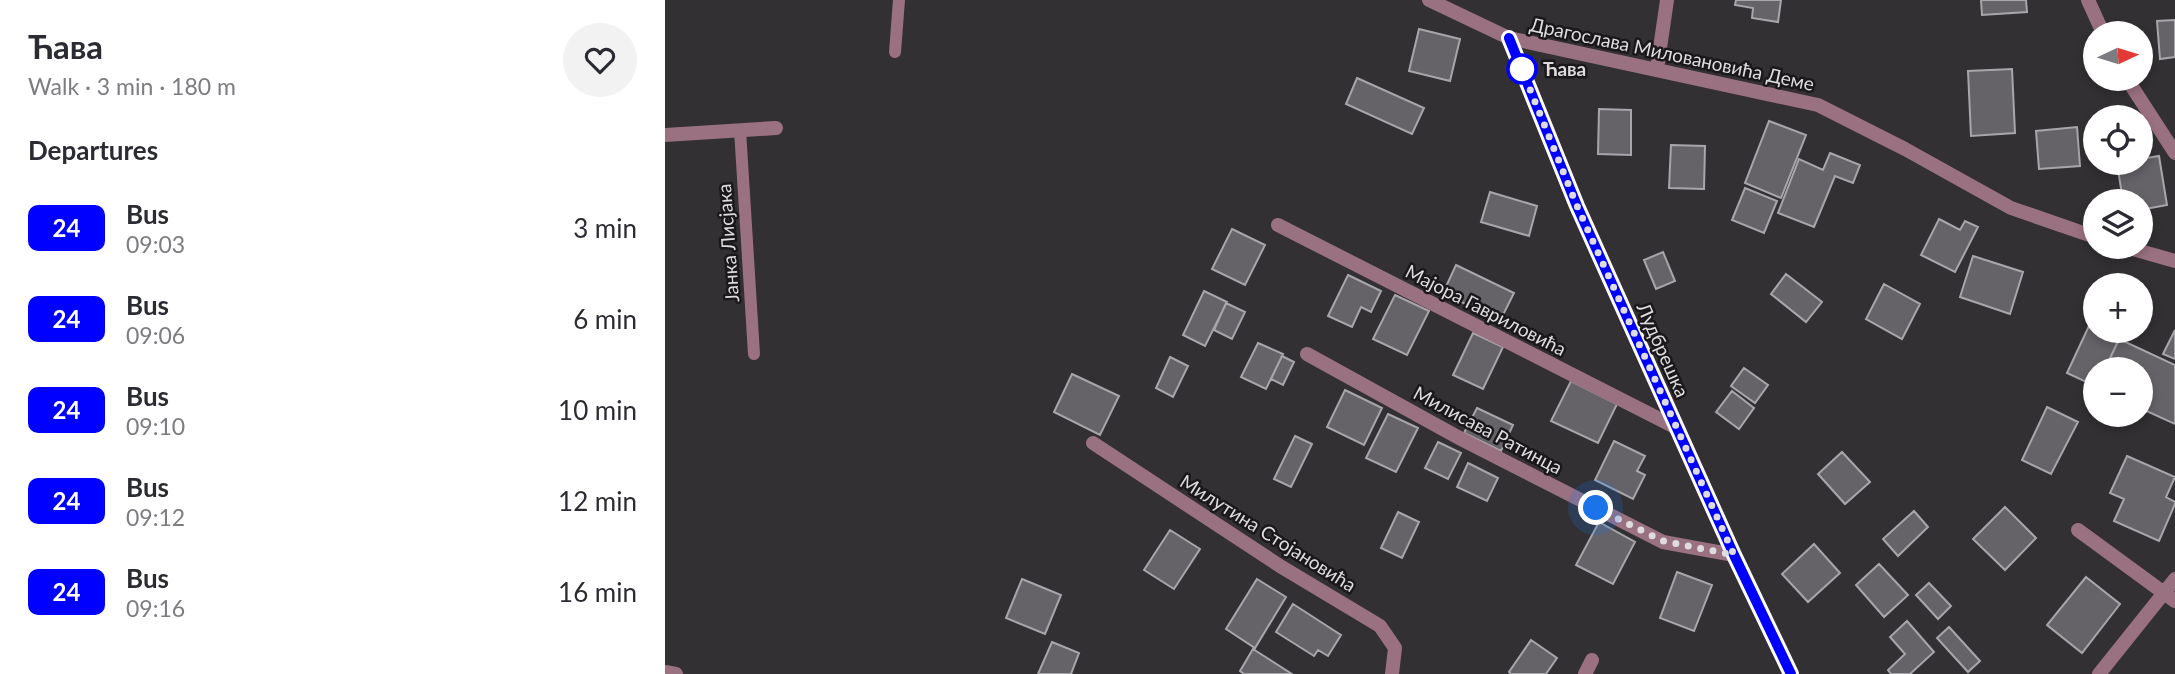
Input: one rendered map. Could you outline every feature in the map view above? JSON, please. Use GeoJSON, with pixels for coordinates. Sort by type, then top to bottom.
{"type":"FeatureCollection","features":[{"type":"Feature","properties":{"kind":"street","name":"Драгослава Миловановића Деме"},"geometry":{"type":"LineString","coordinates":[[1429,0],[1509,38],[1818,105],[1905,149],[2011,208],[2083,233]]}},
{"type":"Feature","properties":{"kind":"street"},"geometry":{"type":"LineString","coordinates":[[1657,69],[1667,0]]}},
{"type":"Feature","properties":{"kind":"street"},"geometry":{"type":"LineString","coordinates":[[2088,0],[2098,21]]}},
{"type":"Feature","properties":{"kind":"street","name":"Лудбрешка"},"geometry":{"type":"LineString","coordinates":[[1509,38],[1577,206],[1734,555],[1791,674]]}},
{"type":"Feature","properties":{"kind":"street"},"geometry":{"type":"LineString","coordinates":[[2135,91],[2175,153]]}},
{"type":"Feature","properties":{"kind":"street"},"geometry":{"type":"LineString","coordinates":[[665,135],[776,128]]}},
{"type":"Feature","properties":{"kind":"street","name":"Мајора Гавриловића"},"geometry":{"type":"LineString","coordinates":[[1278,225],[1677,428]]}},
{"type":"Feature","properties":{"kind":"street"},"geometry":{"type":"LineString","coordinates":[[2153,255],[2175,261]]}},
{"type":"Feature","properties":{"kind":"street","name":"Милисава Ратинца"},"geometry":{"type":"LineString","coordinates":[[1307,354],[1462,440],[1663,541],[1734,555]]}},
{"type":"Feature","properties":{"kind":"street","name":"Милутина Стојановића"},"geometry":{"type":"LineString","coordinates":[[1093,443],[1280,566],[1380,625],[1395,648],[1392,674]]}},
{"type":"Feature","properties":{"kind":"street"},"geometry":{"type":"LineString","coordinates":[[2078,530],[2170,597]]}},
{"type":"Feature","properties":{"kind":"street"},"geometry":{"type":"LineString","coordinates":[[2099,674],[2170,597],[2175,579]]}},
{"type":"Feature","properties":{"kind":"street"},"geometry":{"type":"LineString","coordinates":[[665,672],[676,674]]}},
{"type":"Feature","properties":{"kind":"lane"},"geometry":{"type":"LineString","coordinates":[[895,52],[899,0]]}},
{"type":"Feature","properties":{"kind":"lane","name":"Јанка Лисјака"},"geometry":{"type":"LineString","coordinates":[[740,130],[754,354]]}},
{"type":"Feature","properties":{"kind":"building"},"geometry":{"type":"Polygon","coordinates":[[[1736,0],[1781,0],[1778,22],[1752,18],[1753,8],[1735,5],[1736,0]]]}},
{"type":"Feature","properties":{"kind":"building"},"geometry":{"type":"Polygon","coordinates":[[[1981,0],[2026,0],[2027,12],[1982,15],[1981,0]]]}},
{"type":"Feature","properties":{"kind":"building"},"geometry":{"type":"Polygon","coordinates":[[[2175,20],[2175,57],[2160,59],[2157,21],[2175,20]]]}},
{"type":"Feature","properties":{"kind":"building"},"geometry":{"type":"Polygon","coordinates":[[[1419,29],[1460,39],[1450,81],[1409,71],[1419,29]]]}},
{"type":"Feature","properties":{"kind":"building"},"geometry":{"type":"Polygon","coordinates":[[[2012,69],[2015,133],[1971,136],[1968,71],[2012,69]]]}},
{"type":"Feature","properties":{"kind":"building"},"geometry":{"type":"Polygon","coordinates":[[[1357,78],[1424,108],[1412,134],[1346,104],[1357,78]]]}},
{"type":"Feature","properties":{"kind":"building"},"geometry":{"type":"Polygon","coordinates":[[[1599,109],[1631,110],[1631,155],[1598,154],[1599,109]]]}},
{"type":"Feature","properties":{"kind":"building"},"geometry":{"type":"Polygon","coordinates":[[[1769,121],[1806,135],[1781,198],[1745,183],[1769,121]]]}},
{"type":"Feature","properties":{"kind":"building"},"geometry":{"type":"Polygon","coordinates":[[[2077,127],[2080,166],[2039,169],[2036,131],[2077,127]]]}},
{"type":"Feature","properties":{"kind":"building"},"geometry":{"type":"Polygon","coordinates":[[[1671,145],[1705,146],[1704,189],[1669,188],[1671,145]]]}},
{"type":"Feature","properties":{"kind":"building"},"geometry":{"type":"Polygon","coordinates":[[[1830,153],[1860,165],[1853,183],[1835,176],[1814,227],[1778,213],[1799,159],[1823,170],[1830,153]]]}},
{"type":"Feature","properties":{"kind":"building"},"geometry":{"type":"Polygon","coordinates":[[[2159,156],[2167,205],[2153,208],[2153,189],[2121,189],[2119,175],[2153,175],[2153,157],[2159,156]]]}},
{"type":"Feature","properties":{"kind":"building"},"geometry":{"type":"Polygon","coordinates":[[[1745,188],[1777,201],[1764,233],[1732,220],[1745,188]]]}},
{"type":"Feature","properties":{"kind":"building"},"geometry":{"type":"Polygon","coordinates":[[[1490,192],[1537,206],[1529,236],[1481,222],[1490,192]]]}},
{"type":"Feature","properties":{"kind":"building"},"geometry":{"type":"Polygon","coordinates":[[[1939,219],[1960,230],[1965,221],[1978,227],[1955,272],[1921,255],[1939,219]]]}},
{"type":"Feature","properties":{"kind":"building"},"geometry":{"type":"Polygon","coordinates":[[[1232,229],[1265,245],[1245,285],[1212,269],[1232,229]]]}},
{"type":"Feature","properties":{"kind":"building"},"geometry":{"type":"Polygon","coordinates":[[[1663,252],[1675,281],[1656,289],[1644,260],[1663,252]]]}},
{"type":"Feature","properties":{"kind":"building"},"geometry":{"type":"Polygon","coordinates":[[[1973,256],[2023,272],[2010,314],[1960,297],[1973,256]]]}},
{"type":"Feature","properties":{"kind":"building"},"geometry":{"type":"Polygon","coordinates":[[[1456,265],[1514,293],[1500,321],[1443,293],[1456,265]]]}},
{"type":"Feature","properties":{"kind":"building"},"geometry":{"type":"Polygon","coordinates":[[[1786,274],[1822,302],[1806,322],[1771,294],[1786,274]]]}},
{"type":"Feature","properties":{"kind":"building"},"geometry":{"type":"Polygon","coordinates":[[[1348,275],[1381,291],[1371,312],[1361,307],[1352,327],[1328,316],[1348,275]]]}},
{"type":"Feature","properties":{"kind":"building"},"geometry":{"type":"Polygon","coordinates":[[[1884,284],[1920,304],[1902,339],[1866,319],[1884,284]]]}},
{"type":"Feature","properties":{"kind":"building"},"geometry":{"type":"Polygon","coordinates":[[[1204,291],[1227,302],[1205,346],[1183,335],[1204,291]]]}},
{"type":"Feature","properties":{"kind":"building"},"geometry":{"type":"Polygon","coordinates":[[[1395,295],[1429,311],[1407,355],[1373,339],[1395,295]]]}},
{"type":"Feature","properties":{"kind":"building"},"geometry":{"type":"Polygon","coordinates":[[[1226,303],[1245,312],[1232,339],[1214,330],[1226,303]]]}},
{"type":"Feature","properties":{"kind":"building"},"geometry":{"type":"Polygon","coordinates":[[[2175,330],[2175,359],[2163,354],[2175,330]]]}},
{"type":"Feature","properties":{"kind":"building"},"geometry":{"type":"Polygon","coordinates":[[[1473,333],[1503,347],[1483,389],[1453,375],[1473,333]]]}},
{"type":"Feature","properties":{"kind":"building"},"geometry":{"type":"Polygon","coordinates":[[[2083,339],[2083,343],[2117,343],[2111,357],[2083,357],[2083,380],[2067,373],[2083,339]]]}},
{"type":"Feature","properties":{"kind":"building"},"geometry":{"type":"Polygon","coordinates":[[[1258,343],[1283,354],[1266,389],[1241,377],[1258,343]]]}},
{"type":"Feature","properties":{"kind":"building"},"geometry":{"type":"Polygon","coordinates":[[[2117,343],[2128,343],[2175,365],[2175,424],[2153,414],[2153,357],[2111,357],[2117,343]]]}},
{"type":"Feature","properties":{"kind":"building"},"geometry":{"type":"Polygon","coordinates":[[[1282,356],[1294,362],[1283,385],[1271,379],[1282,356]]]}},
{"type":"Feature","properties":{"kind":"building"},"geometry":{"type":"Polygon","coordinates":[[[1170,357],[1188,366],[1173,397],[1156,388],[1170,357]]]}},
{"type":"Feature","properties":{"kind":"building"},"geometry":{"type":"Polygon","coordinates":[[[1744,368],[1768,385],[1755,403],[1731,386],[1744,368]]]}},
{"type":"Feature","properties":{"kind":"building"},"geometry":{"type":"Polygon","coordinates":[[[1072,374],[1119,396],[1100,435],[1054,412],[1072,374]]]}},
{"type":"Feature","properties":{"kind":"building"},"geometry":{"type":"Polygon","coordinates":[[[1571,381],[1617,404],[1598,443],[1551,421],[1571,381]]]}},
{"type":"Feature","properties":{"kind":"building"},"geometry":{"type":"Polygon","coordinates":[[[1345,390],[1382,408],[1364,445],[1327,427],[1345,390]]]}},
{"type":"Feature","properties":{"kind":"building"},"geometry":{"type":"Polygon","coordinates":[[[1732,391],[1754,408],[1739,429],[1716,412],[1732,391]]]}},
{"type":"Feature","properties":{"kind":"building"},"geometry":{"type":"Polygon","coordinates":[[[2047,407],[2078,422],[2051,474],[2022,460],[2047,407]]]}},
{"type":"Feature","properties":{"kind":"building"},"geometry":{"type":"Polygon","coordinates":[[[1477,408],[1513,425],[1501,451],[1464,433],[1477,408]]]}},
{"type":"Feature","properties":{"kind":"building"},"geometry":{"type":"Polygon","coordinates":[[[1388,414],[1418,428],[1396,472],[1366,458],[1388,414]]]}},
{"type":"Feature","properties":{"kind":"building"},"geometry":{"type":"Polygon","coordinates":[[[1295,436],[1312,444],[1291,487],[1274,479],[1295,436]]]}},
{"type":"Feature","properties":{"kind":"building"},"geometry":{"type":"Polygon","coordinates":[[[1614,441],[1645,456],[1637,471],[1645,475],[1633,499],[1595,480],[1614,441]]]}},
{"type":"Feature","properties":{"kind":"building"},"geometry":{"type":"Polygon","coordinates":[[[1438,442],[1461,453],[1448,479],[1425,468],[1438,442]]]}},
{"type":"Feature","properties":{"kind":"building"},"geometry":{"type":"Polygon","coordinates":[[[1842,452],[1870,482],[1845,504],[1818,474],[1842,452]]]}},
{"type":"Feature","properties":{"kind":"building"},"geometry":{"type":"Polygon","coordinates":[[[2127,456],[2175,477],[2166,497],[2175,504],[2159,541],[2114,521],[2124,499],[2110,493],[2127,456]]]}},
{"type":"Feature","properties":{"kind":"building"},"geometry":{"type":"Polygon","coordinates":[[[1468,463],[1498,478],[1487,501],[1457,487],[1468,463]]]}},
{"type":"Feature","properties":{"kind":"building"},"geometry":{"type":"Polygon","coordinates":[[[2005,507],[2036,538],[2005,570],[1973,539],[2005,507]]]}},
{"type":"Feature","properties":{"kind":"building"},"geometry":{"type":"Polygon","coordinates":[[[1914,511],[1928,527],[1898,556],[1883,539],[1914,511]]]}},
{"type":"Feature","properties":{"kind":"building"},"geometry":{"type":"Polygon","coordinates":[[[1398,512],[1419,522],[1402,558],[1381,548],[1398,512]]]}},
{"type":"Feature","properties":{"kind":"building"},"geometry":{"type":"Polygon","coordinates":[[[1599,522],[1635,542],[1613,584],[1576,565],[1599,522]]]}},
{"type":"Feature","properties":{"kind":"building"},"geometry":{"type":"Polygon","coordinates":[[[1170,530],[1200,549],[1174,589],[1144,570],[1170,530]]]}},
{"type":"Feature","properties":{"kind":"building"},"geometry":{"type":"Polygon","coordinates":[[[1814,544],[1840,573],[1808,602],[1782,574],[1814,544]]]}},
{"type":"Feature","properties":{"kind":"building"},"geometry":{"type":"Polygon","coordinates":[[[1879,564],[1908,595],[1884,617],[1856,585],[1879,564]]]}},
{"type":"Feature","properties":{"kind":"building"},"geometry":{"type":"Polygon","coordinates":[[[1677,572],[1712,585],[1694,631],[1660,618],[1677,572]]]}},
{"type":"Feature","properties":{"kind":"building"},"geometry":{"type":"Polygon","coordinates":[[[2086,577],[2120,604],[2082,653],[2047,625],[2086,577]]]}},
{"type":"Feature","properties":{"kind":"building"},"geometry":{"type":"Polygon","coordinates":[[[1022,579],[1061,595],[1045,634],[1006,618],[1022,579]]]}},
{"type":"Feature","properties":{"kind":"building"},"geometry":{"type":"Polygon","coordinates":[[[1257,579],[1286,597],[1255,648],[1226,629],[1257,579]]]}},
{"type":"Feature","properties":{"kind":"building"},"geometry":{"type":"Polygon","coordinates":[[[1929,583],[1951,606],[1938,619],[1916,595],[1929,583]]]}},
{"type":"Feature","properties":{"kind":"building"},"geometry":{"type":"Polygon","coordinates":[[[1293,604],[1341,635],[1328,656],[1318,650],[1314,656],[1276,632],[1293,604]]]}},
{"type":"Feature","properties":{"kind":"building"},"geometry":{"type":"Polygon","coordinates":[[[1907,621],[1934,652],[1910,674],[1891,674],[1888,670],[1905,654],[1890,637],[1907,621]]]}},
{"type":"Feature","properties":{"kind":"building"},"geometry":{"type":"Polygon","coordinates":[[[1949,627],[1980,661],[1968,672],[1937,638],[1949,627]]]}},
{"type":"Feature","properties":{"kind":"building"},"geometry":{"type":"Polygon","coordinates":[[[1531,640],[1557,658],[1546,674],[1511,674],[1509,672],[1531,640]]]}},
{"type":"Feature","properties":{"kind":"building"},"geometry":{"type":"Polygon","coordinates":[[[1052,642],[1079,653],[1071,674],[1038,674],[1052,642]]]}},
{"type":"Feature","properties":{"kind":"building"},"geometry":{"type":"Polygon","coordinates":[[[1253,649],[1292,674],[1244,674],[1240,671],[1253,649]]]}},
{"type":"Feature","properties":{"kind":"bus line","name":"24"},"geometry":{"type":"LineString","coordinates":[[1509,38],[1577,206],[1734,555],[1791,674]]}},
{"type":"Feature","properties":{"kind":"place","name":"Ћава"},"geometry":{"type":"Point","coordinates":[1522,69]}},
{"type":"Feature","properties":{"kind":"route"},"geometry":{"type":"LineString","coordinates":[[1522,69],[1519,62],[1577,206],[1734,555],[1663,541],[1596,508]]}}]}
